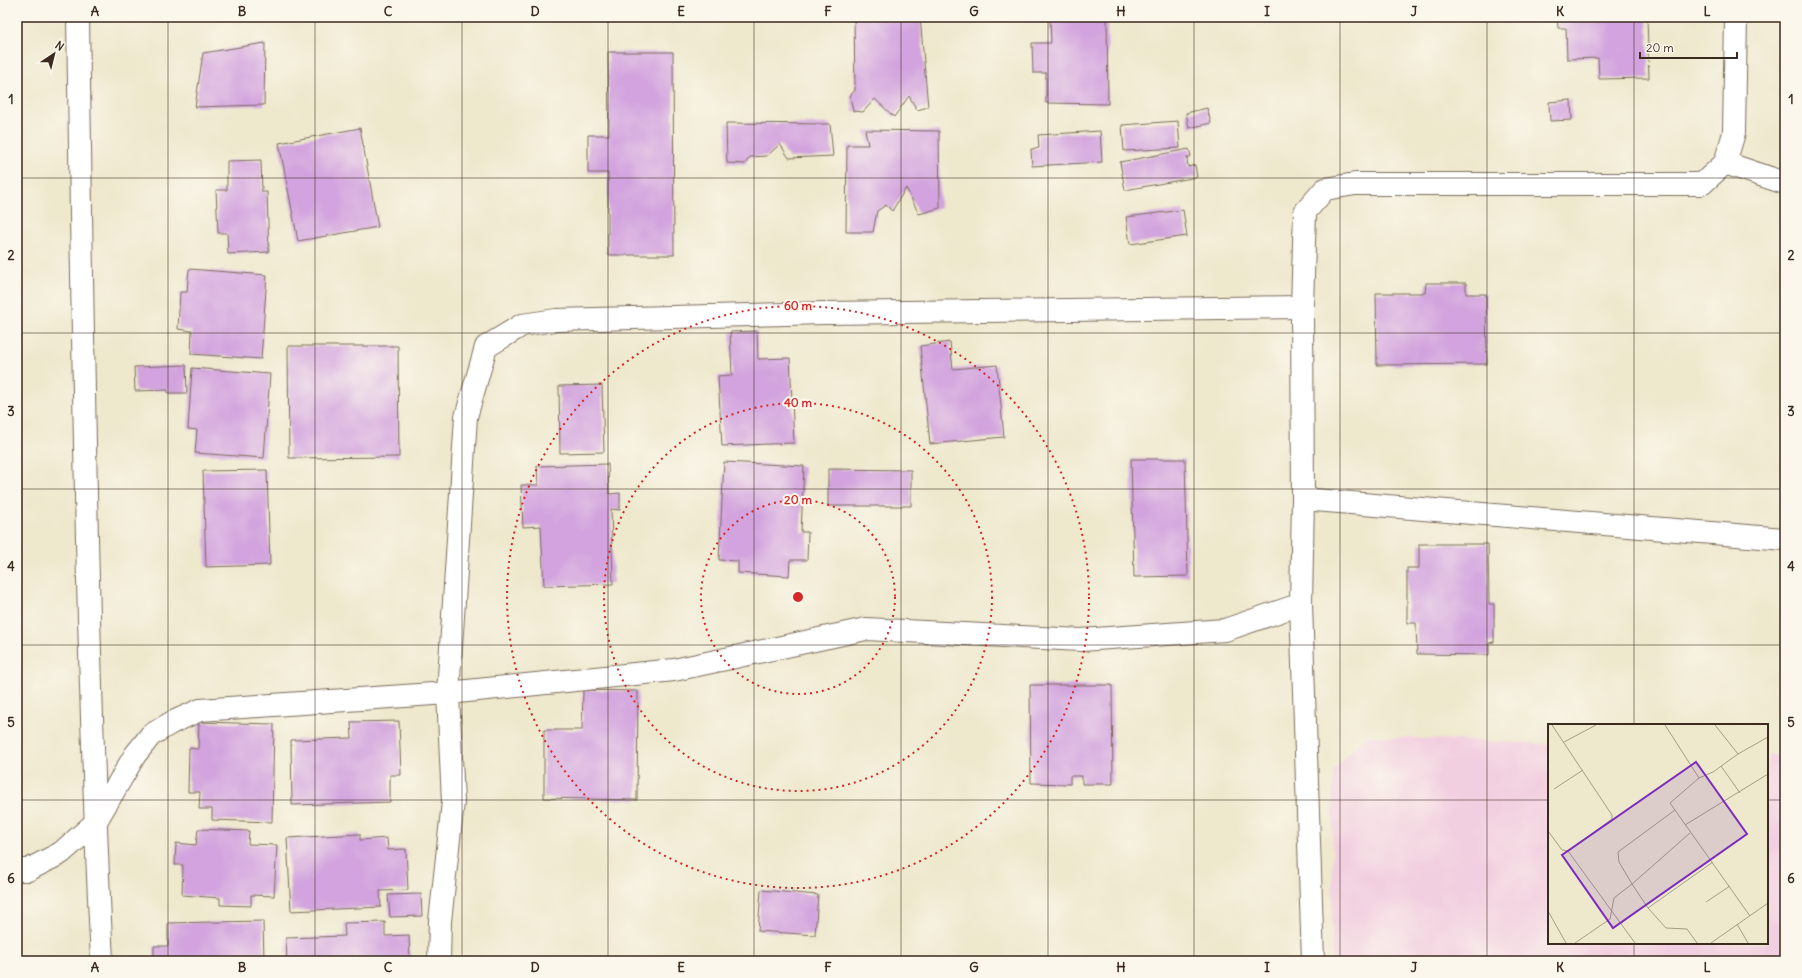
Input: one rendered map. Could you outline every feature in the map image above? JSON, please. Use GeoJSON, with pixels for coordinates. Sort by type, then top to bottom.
{"type":"FeatureCollection","features":[{"type":"Feature","properties":{"kind":"street"},"geometry":{"type":"LineString","coordinates":[[78,17],[87,576],[95,823],[102,961]]}},
{"type":"Feature","properties":{"kind":"street"},"geometry":{"type":"LineString","coordinates":[[1313,961],[1301,604],[1303,499],[1302,307],[1305,212],[1325,189],[1355,184],[1702,184],[1725,162],[1734,133],[1736,17]]}},
{"type":"Feature","properties":{"kind":"street"},"geometry":{"type":"LineString","coordinates":[[1725,162],[1785,182]]}},
{"type":"Feature","properties":{"kind":"street"},"geometry":{"type":"LineString","coordinates":[[439,961],[440,921],[453,802],[448,693],[466,418],[486,348],[522,325],[556,320],[679,316],[1302,307]]}},
{"type":"Feature","properties":{"kind":"street"},"geometry":{"type":"LineString","coordinates":[[1303,499],[1785,539]]}},
{"type":"Feature","properties":{"kind":"street"},"geometry":{"type":"LineString","coordinates":[[17,870],[28,870],[61,853],[95,823],[135,755],[151,735],[171,723],[200,710],[448,693],[674,670],[866,629],[1081,640],[1225,630],[1301,604]]}},
{"type":"Feature","properties":{"kind":"shaded area"},"geometry":{"type":"Polygon","coordinates":[[[1366,736],[1548,744],[1548,944],[1768,944],[1768,754],[1785,755],[1785,961],[1332,961],[1333,770],[1366,736]]]}},
{"type":"Feature","properties":{"kind":"building"},"geometry":{"type":"Polygon","coordinates":[[[854,17],[920,17],[928,107],[917,110],[909,96],[894,117],[875,99],[863,112],[853,111],[850,96],[855,90],[854,17]]]}},
{"type":"Feature","properties":{"kind":"building"},"geometry":{"type":"Polygon","coordinates":[[[1557,17],[1647,17],[1649,78],[1599,79],[1598,58],[1567,59],[1566,28],[1558,28],[1557,17]]]}},
{"type":"Feature","properties":{"kind":"building"},"geometry":{"type":"Polygon","coordinates":[[[1050,19],[1107,19],[1108,104],[1046,103],[1046,73],[1033,73],[1032,43],[1051,43],[1050,19]]]}},
{"type":"Feature","properties":{"kind":"building"},"geometry":{"type":"Polygon","coordinates":[[[265,43],[264,105],[195,107],[203,53],[265,43]]]}},
{"type":"Feature","properties":{"kind":"building"},"geometry":{"type":"Polygon","coordinates":[[[608,52],[673,52],[674,255],[608,255],[608,173],[588,173],[588,135],[609,135],[608,52]]]}},
{"type":"Feature","properties":{"kind":"building"},"geometry":{"type":"Polygon","coordinates":[[[1571,100],[1572,120],[1550,121],[1549,102],[1571,100]]]}},
{"type":"Feature","properties":{"kind":"building"},"geometry":{"type":"Polygon","coordinates":[[[1207,108],[1211,123],[1189,128],[1186,113],[1207,108]]]}},
{"type":"Feature","properties":{"kind":"building"},"geometry":{"type":"Polygon","coordinates":[[[1178,121],[1180,148],[1124,151],[1122,125],[1178,121]]]}},
{"type":"Feature","properties":{"kind":"building"},"geometry":{"type":"Polygon","coordinates":[[[726,123],[830,124],[833,156],[789,158],[780,144],[767,156],[750,157],[745,164],[727,163],[726,123]]]}},
{"type":"Feature","properties":{"kind":"building"},"geometry":{"type":"Polygon","coordinates":[[[360,128],[378,227],[298,241],[279,143],[360,128]]]}},
{"type":"Feature","properties":{"kind":"building"},"geometry":{"type":"Polygon","coordinates":[[[865,130],[939,131],[940,208],[919,214],[906,188],[892,211],[886,205],[877,211],[873,232],[846,232],[847,145],[868,145],[865,130]]]}},
{"type":"Feature","properties":{"kind":"building"},"geometry":{"type":"Polygon","coordinates":[[[1100,131],[1102,162],[1032,166],[1031,149],[1039,148],[1038,135],[1100,131]]]}},
{"type":"Feature","properties":{"kind":"building"},"geometry":{"type":"Polygon","coordinates":[[[1189,149],[1191,156],[1187,158],[1188,167],[1195,165],[1197,177],[1125,190],[1120,162],[1189,149]]]}},
{"type":"Feature","properties":{"kind":"building"},"geometry":{"type":"Polygon","coordinates":[[[261,160],[262,192],[267,192],[269,252],[228,254],[227,233],[218,233],[216,190],[227,190],[227,161],[261,160]]]}},
{"type":"Feature","properties":{"kind":"building"},"geometry":{"type":"Polygon","coordinates":[[[1183,210],[1187,236],[1130,244],[1126,217],[1183,210]]]}},
{"type":"Feature","properties":{"kind":"building"},"geometry":{"type":"Polygon","coordinates":[[[189,269],[267,275],[261,359],[191,354],[192,331],[178,329],[180,292],[187,292],[189,269]]]}},
{"type":"Feature","properties":{"kind":"building"},"geometry":{"type":"Polygon","coordinates":[[[1426,283],[1466,283],[1466,294],[1486,294],[1487,364],[1377,365],[1376,293],[1425,293],[1426,283]]]}},
{"type":"Feature","properties":{"kind":"building"},"geometry":{"type":"Polygon","coordinates":[[[757,331],[758,359],[790,358],[794,443],[722,446],[718,376],[732,375],[730,332],[757,331]]]}},
{"type":"Feature","properties":{"kind":"building"},"geometry":{"type":"Polygon","coordinates":[[[950,342],[953,369],[997,365],[1004,437],[930,444],[920,346],[950,342]]]}},
{"type":"Feature","properties":{"kind":"building"},"geometry":{"type":"Polygon","coordinates":[[[288,346],[398,346],[399,457],[289,458],[288,346]]]}},
{"type":"Feature","properties":{"kind":"building"},"geometry":{"type":"Polygon","coordinates":[[[186,365],[187,393],[168,393],[168,390],[135,391],[134,367],[186,365]]]}},
{"type":"Feature","properties":{"kind":"building"},"geometry":{"type":"Polygon","coordinates":[[[192,368],[270,374],[264,458],[195,453],[197,430],[188,429],[192,368]]]}},
{"type":"Feature","properties":{"kind":"building"},"geometry":{"type":"Polygon","coordinates":[[[602,385],[604,452],[560,453],[559,386],[602,385]]]}},
{"type":"Feature","properties":{"kind":"building"},"geometry":{"type":"Polygon","coordinates":[[[1131,459],[1185,459],[1188,576],[1134,577],[1131,459]]]}},
{"type":"Feature","properties":{"kind":"building"},"geometry":{"type":"Polygon","coordinates":[[[724,462],[804,466],[801,532],[808,532],[807,560],[790,560],[789,576],[738,573],[738,561],[719,560],[724,462]]]}},
{"type":"Feature","properties":{"kind":"building"},"geometry":{"type":"Polygon","coordinates":[[[608,464],[609,494],[620,493],[620,510],[611,509],[613,584],[544,586],[541,526],[523,527],[521,485],[538,485],[537,466],[608,464]]]}},
{"type":"Feature","properties":{"kind":"building"},"geometry":{"type":"Polygon","coordinates":[[[828,469],[911,470],[911,506],[828,506],[828,469]]]}},
{"type":"Feature","properties":{"kind":"building"},"geometry":{"type":"Polygon","coordinates":[[[267,470],[270,565],[206,567],[203,471],[267,470]]]}},
{"type":"Feature","properties":{"kind":"building"},"geometry":{"type":"Polygon","coordinates":[[[1419,544],[1488,544],[1489,604],[1494,604],[1494,642],[1489,643],[1489,655],[1417,654],[1416,623],[1407,623],[1407,568],[1419,568],[1419,544]]]}},
{"type":"Feature","properties":{"kind":"building"},"geometry":{"type":"Polygon","coordinates":[[[1030,685],[1112,685],[1113,784],[1082,784],[1082,776],[1070,776],[1070,784],[1031,783],[1030,685]]]}},
{"type":"Feature","properties":{"kind":"building"},"geometry":{"type":"Polygon","coordinates":[[[583,690],[638,691],[637,800],[544,798],[544,730],[582,730],[583,690]]]}},
{"type":"Feature","properties":{"kind":"building"},"geometry":{"type":"Polygon","coordinates":[[[399,721],[401,775],[390,775],[390,802],[292,805],[291,740],[352,738],[351,722],[399,721]]]}},
{"type":"Feature","properties":{"kind":"building"},"geometry":{"type":"Polygon","coordinates":[[[199,722],[274,724],[272,822],[212,820],[212,809],[199,809],[200,792],[188,792],[189,748],[198,749],[199,722]]]}},
{"type":"Feature","properties":{"kind":"building"},"geometry":{"type":"Polygon","coordinates":[[[198,829],[249,831],[248,844],[277,845],[274,896],[251,895],[251,906],[220,905],[220,898],[182,895],[183,865],[175,865],[176,843],[196,845],[198,829]]]}},
{"type":"Feature","properties":{"kind":"building"},"geometry":{"type":"Polygon","coordinates":[[[360,834],[360,840],[387,838],[388,850],[406,849],[408,890],[380,891],[381,907],[291,911],[287,838],[360,834]]]}},
{"type":"Feature","properties":{"kind":"building"},"geometry":{"type":"Polygon","coordinates":[[[761,890],[818,895],[815,935],[758,931],[761,890]]]}},
{"type":"Feature","properties":{"kind":"building"},"geometry":{"type":"Polygon","coordinates":[[[421,894],[422,916],[390,917],[388,895],[421,894]]]}},
{"type":"Feature","properties":{"kind":"building"},"geometry":{"type":"Polygon","coordinates":[[[263,921],[264,961],[154,961],[154,946],[168,946],[168,923],[263,921]]]}},
{"type":"Feature","properties":{"kind":"building"},"geometry":{"type":"Polygon","coordinates":[[[385,922],[385,936],[409,935],[410,961],[287,961],[286,938],[345,936],[344,923],[385,922]]]}},
{"type":"Feature","properties":{"kind":"building"},"geometry":{"type":"Polygon","coordinates":[[[276,959],[276,961],[265,961],[265,960],[276,959]]]}}]}
